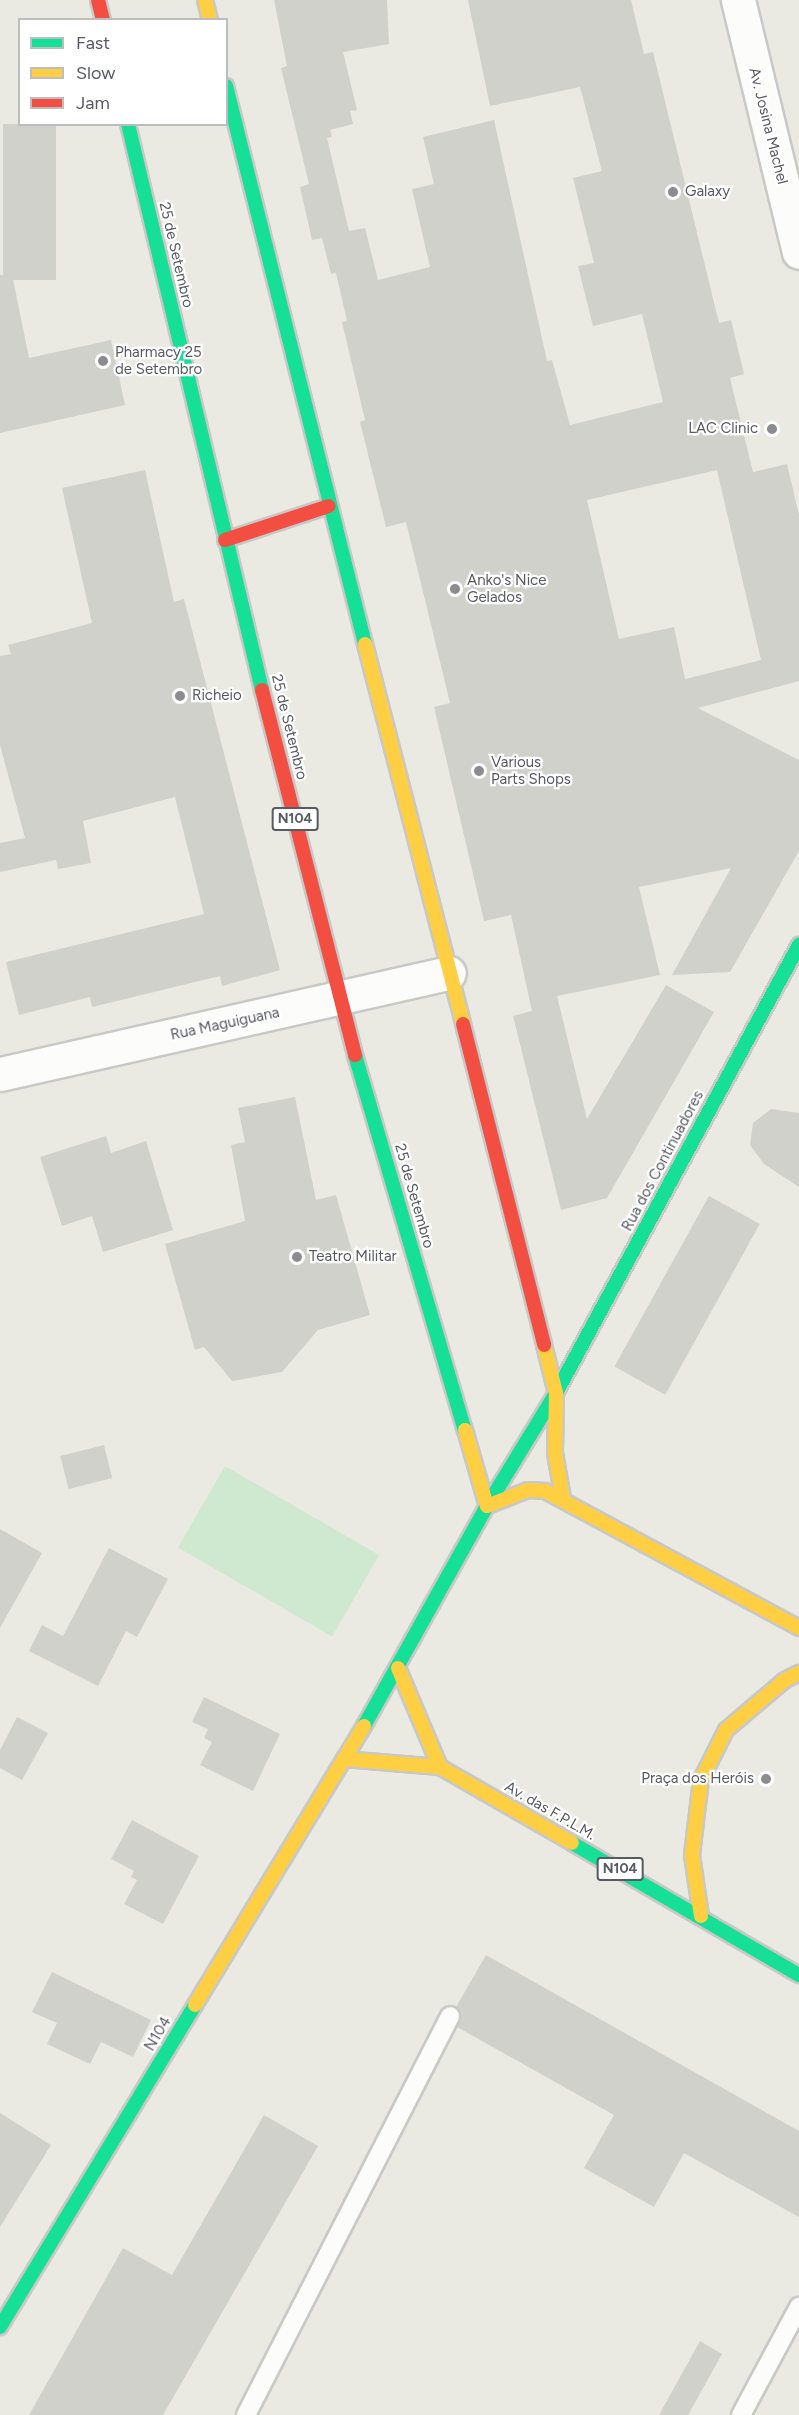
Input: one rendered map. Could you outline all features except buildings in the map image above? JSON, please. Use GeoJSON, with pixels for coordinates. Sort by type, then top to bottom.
{"type":"FeatureCollection","features":[{"type":"Feature","properties":{"kind":"main road"},"geometry":{"type":"LineString","coordinates":[[98,0],[102,18]]}},
{"type":"Feature","properties":{"kind":"main road"},"geometry":{"type":"LineString","coordinates":[[205,0],[210,18]]}},
{"type":"Feature","properties":{"kind":"main road"},"geometry":{"type":"LineString","coordinates":[[228,95],[329,506],[448,973],[511,1209],[556,1393],[555,1453],[563,1499]]}},
{"type":"Feature","properties":{"kind":"main road","name":"25 de Setembro"},"geometry":{"type":"LineString","coordinates":[[128,126],[225,540],[339,999],[487,1506]]}},
{"type":"Feature","properties":{"kind":"main road"},"geometry":{"type":"LineString","coordinates":[[225,540],[329,506]]}},
{"type":"Feature","properties":{"kind":"main road","name":"Rua dos Continuadores"},"geometry":{"type":"LineString","coordinates":[[556,1393],[799,945]]}},
{"type":"Feature","properties":{"kind":"main road","name":"N104"},"geometry":{"type":"LineString","coordinates":[[0,2327],[398,1668],[487,1506],[556,1393]]}},
{"type":"Feature","properties":{"kind":"main road"},"geometry":{"type":"LineString","coordinates":[[487,1506],[528,1490],[545,1491],[799,1628]]}},
{"type":"Feature","properties":{"kind":"main road"},"geometry":{"type":"LineString","coordinates":[[398,1668],[440,1767]]}},
{"type":"Feature","properties":{"kind":"main road"},"geometry":{"type":"LineString","coordinates":[[701,1916],[692,1855],[700,1780],[726,1730],[785,1680],[799,1673]]}},
{"type":"Feature","properties":{"kind":"main road","name":"N104"},"geometry":{"type":"LineString","coordinates":[[344,1758],[440,1767]]}},
{"type":"Feature","properties":{"kind":"main road","name":"Av. das F.P.L.M."},"geometry":{"type":"LineString","coordinates":[[440,1767],[701,1916],[799,1975]]}},
{"type":"Feature","properties":{"kind":"street","name":"Av. Josina Machel"},"geometry":{"type":"LineString","coordinates":[[738,0],[799,252]]}},
{"type":"Feature","properties":{"kind":"street","name":"Rua Maguiguana"},"geometry":{"type":"LineString","coordinates":[[0,1074],[448,973]]}},
{"type":"Feature","properties":{"kind":"lane"},"geometry":{"type":"LineString","coordinates":[[246,2415],[450,2016]]}},
{"type":"Feature","properties":{"kind":"lane"},"geometry":{"type":"LineString","coordinates":[[741,2415],[799,2307]]}},
{"type":"Feature","properties":{"kind":"green space"},"geometry":{"type":"Polygon","coordinates":[[[225,1466],[379,1555],[332,1636],[178,1547],[225,1466]]]}},
{"type":"Feature","properties":{"kind":"traffic: fast"},"geometry":{"type":"LineString","coordinates":[[228,94],[365,644]]}},
{"type":"Feature","properties":{"kind":"traffic: fast"},"geometry":{"type":"LineString","coordinates":[[128,126],[262,690]]}},
{"type":"Feature","properties":{"kind":"traffic: fast"},"geometry":{"type":"LineString","coordinates":[[556,1393],[799,945]]}},
{"type":"Feature","properties":{"kind":"traffic: fast"},"geometry":{"type":"LineString","coordinates":[[355,1055],[465,1430]]}},
{"type":"Feature","properties":{"kind":"traffic: fast"},"geometry":{"type":"LineString","coordinates":[[364,1726],[487,1506],[556,1393]]}},
{"type":"Feature","properties":{"kind":"traffic: fast"},"geometry":{"type":"LineString","coordinates":[[572,1843],[799,1975]]}},
{"type":"Feature","properties":{"kind":"traffic: fast"},"geometry":{"type":"LineString","coordinates":[[0,2327],[195,2005]]}},
{"type":"Feature","properties":{"kind":"traffic: slow"},"geometry":{"type":"LineString","coordinates":[[205,0],[210,18]]}},
{"type":"Feature","properties":{"kind":"traffic: slow"},"geometry":{"type":"LineString","coordinates":[[365,644],[463,1024]]}},
{"type":"Feature","properties":{"kind":"traffic: slow"},"geometry":{"type":"LineString","coordinates":[[544,1345],[556,1393],[555,1453],[563,1499]]}},
{"type":"Feature","properties":{"kind":"traffic: slow"},"geometry":{"type":"LineString","coordinates":[[465,1430],[487,1506]]}},
{"type":"Feature","properties":{"kind":"traffic: slow"},"geometry":{"type":"LineString","coordinates":[[487,1506],[528,1490],[545,1491],[799,1628]]}},
{"type":"Feature","properties":{"kind":"traffic: slow"},"geometry":{"type":"LineString","coordinates":[[398,1668],[440,1767]]}},
{"type":"Feature","properties":{"kind":"traffic: slow"},"geometry":{"type":"LineString","coordinates":[[701,1916],[692,1855],[701,1780],[726,1730],[785,1680],[799,1673]]}},
{"type":"Feature","properties":{"kind":"traffic: slow"},"geometry":{"type":"LineString","coordinates":[[364,1726],[344,1759],[440,1767],[572,1843]]}},
{"type":"Feature","properties":{"kind":"traffic: slow"},"geometry":{"type":"LineString","coordinates":[[195,2005],[344,1759]]}},
{"type":"Feature","properties":{"kind":"traffic: jam"},"geometry":{"type":"LineString","coordinates":[[98,0],[102,18]]}},
{"type":"Feature","properties":{"kind":"traffic: jam"},"geometry":{"type":"LineString","coordinates":[[225,540],[329,506]]}},
{"type":"Feature","properties":{"kind":"traffic: jam"},"geometry":{"type":"LineString","coordinates":[[262,690],[355,1055]]}},
{"type":"Feature","properties":{"kind":"traffic: jam"},"geometry":{"type":"LineString","coordinates":[[463,1024],[544,1345]]}},
{"type":"Feature","properties":{"kind":"place","name":"Galaxy"},"geometry":{"type":"Point","coordinates":[673,192]}},
{"type":"Feature","properties":{"kind":"place","name":"Pharmacy 25 de Setembro"},"geometry":{"type":"Point","coordinates":[103,361]}},
{"type":"Feature","properties":{"kind":"place","name":"LAC Clinic"},"geometry":{"type":"Point","coordinates":[772,429]}},
{"type":"Feature","properties":{"kind":"place","name":"Anko's Nice Gelados"},"geometry":{"type":"Point","coordinates":[455,589]}},
{"type":"Feature","properties":{"kind":"place","name":"Richeio"},"geometry":{"type":"Point","coordinates":[180,696]}},
{"type":"Feature","properties":{"kind":"place","name":"Various Parts Shops"},"geometry":{"type":"Point","coordinates":[479,771]}},
{"type":"Feature","properties":{"kind":"place","name":"Teatro Militar"},"geometry":{"type":"Point","coordinates":[297,1257]}},
{"type":"Feature","properties":{"kind":"place","name":"Praça dos Heróis"},"geometry":{"type":"Point","coordinates":[766,1779]}}]}
